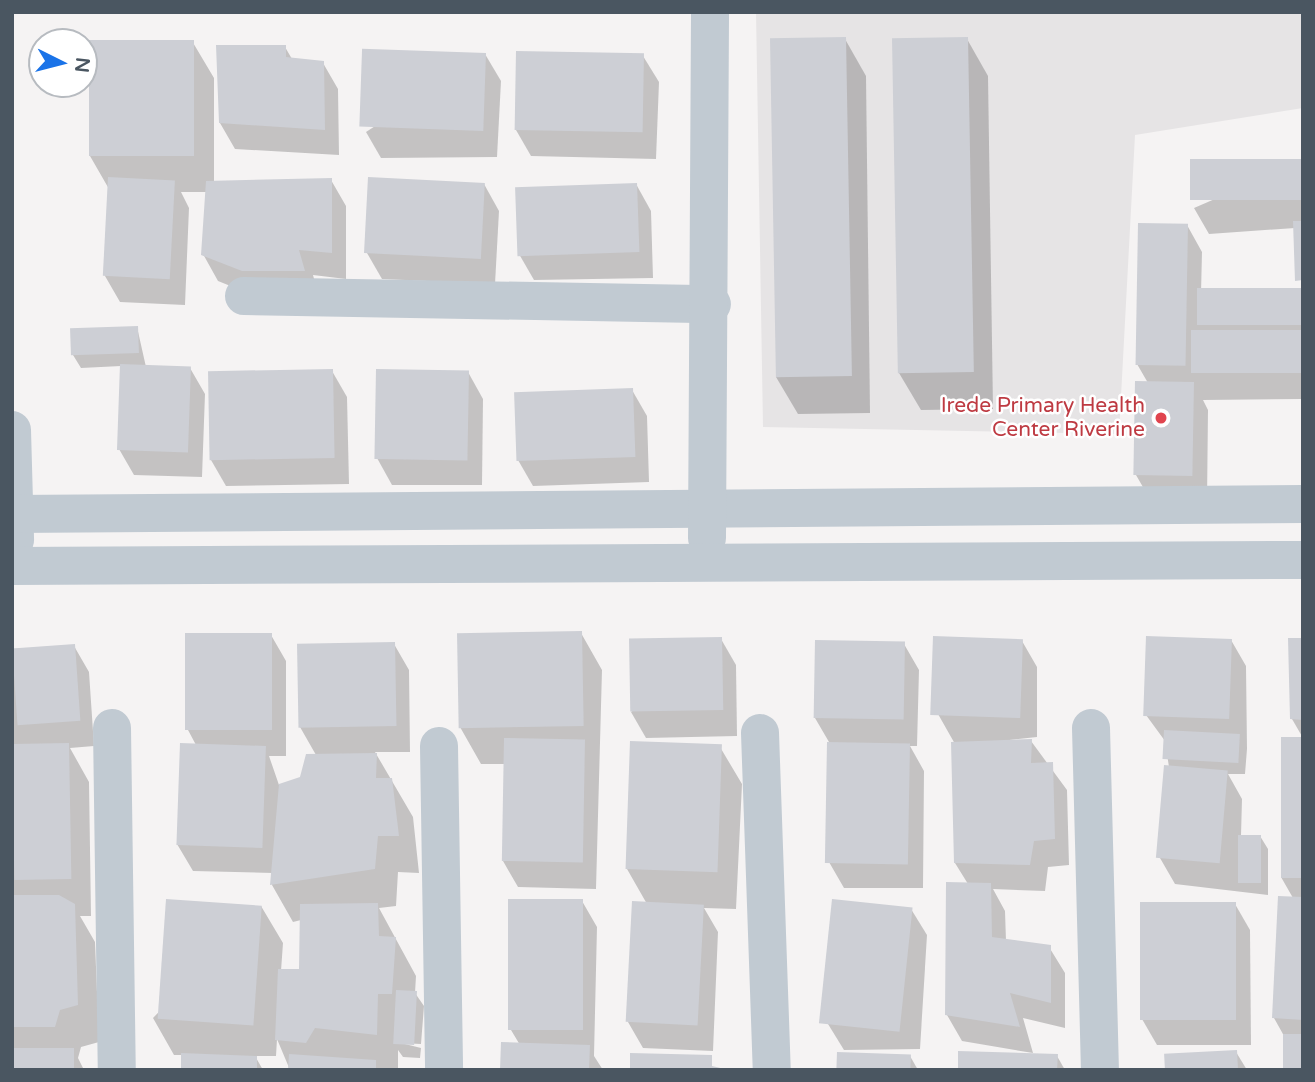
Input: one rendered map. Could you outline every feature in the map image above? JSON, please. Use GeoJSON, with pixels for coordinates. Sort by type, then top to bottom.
{"type":"FeatureCollection","features":[{"type":"Feature","properties":{"kind":"street"},"geometry":{"type":"LineString","coordinates":[[706,563],[712,304],[710,12]]}},
{"type":"Feature","properties":{"kind":"street"},"geometry":{"type":"LineString","coordinates":[[244,296],[712,304]]}},
{"type":"Feature","properties":{"kind":"street"},"geometry":{"type":"LineString","coordinates":[[12,430],[14,566],[1303,560]]}},
{"type":"Feature","properties":{"kind":"street"},"geometry":{"type":"LineString","coordinates":[[13,514],[340,510],[708,512],[1303,504]]}},
{"type":"Feature","properties":{"kind":"street"},"geometry":{"type":"LineString","coordinates":[[340,510],[341,563]]}},
{"type":"Feature","properties":{"kind":"street"},"geometry":{"type":"LineString","coordinates":[[112,728],[117,1070]]}},
{"type":"Feature","properties":{"kind":"street"},"geometry":{"type":"LineString","coordinates":[[1091,728],[1100,1070]]}},
{"type":"Feature","properties":{"kind":"street"},"geometry":{"type":"LineString","coordinates":[[760,733],[772,1070]]}},
{"type":"Feature","properties":{"kind":"street"},"geometry":{"type":"LineString","coordinates":[[439,746],[444,1070]]}},
{"type":"Feature","properties":{"kind":"shaded area"},"geometry":{"type":"Polygon","coordinates":[[[756,12],[1303,12],[1303,108],[1135,135],[1119,434],[763,427],[756,12]]]}},
{"type":"Feature","properties":{"kind":"building"},"geometry":{"type":"Polygon","coordinates":[[[846,37],[852,376],[776,377],[770,38],[846,37]]]}},
{"type":"Feature","properties":{"kind":"building"},"geometry":{"type":"Polygon","coordinates":[[[968,37],[974,372],[898,373],[892,38],[968,37]]]}},
{"type":"Feature","properties":{"kind":"building"},"geometry":{"type":"Polygon","coordinates":[[[98,40],[194,40],[194,156],[89,156],[89,98],[98,98],[98,40]]]}},
{"type":"Feature","properties":{"kind":"building"},"geometry":{"type":"Polygon","coordinates":[[[216,45],[286,45],[286,57],[324,61],[325,130],[219,123],[216,45]]]}},
{"type":"Feature","properties":{"kind":"building"},"geometry":{"type":"Polygon","coordinates":[[[362,49],[486,53],[483,131],[359,127],[362,49]]]}},
{"type":"Feature","properties":{"kind":"building"},"geometry":{"type":"Polygon","coordinates":[[[516,51],[644,53],[643,132],[515,130],[516,51]]]}},
{"type":"Feature","properties":{"kind":"building"},"geometry":{"type":"Polygon","coordinates":[[[1190,159],[1303,159],[1303,200],[1190,200],[1190,159]]]}},
{"type":"Feature","properties":{"kind":"building"},"geometry":{"type":"Polygon","coordinates":[[[108,177],[175,181],[170,279],[103,276],[108,177]]]}},
{"type":"Feature","properties":{"kind":"building"},"geometry":{"type":"Polygon","coordinates":[[[368,177],[485,183],[481,259],[364,253],[368,177]]]}},
{"type":"Feature","properties":{"kind":"building"},"geometry":{"type":"Polygon","coordinates":[[[332,178],[332,253],[299,250],[305,271],[242,271],[201,255],[206,181],[332,178]]]}},
{"type":"Feature","properties":{"kind":"building"},"geometry":{"type":"Polygon","coordinates":[[[637,183],[639,252],[517,256],[515,187],[637,183]]]}},
{"type":"Feature","properties":{"kind":"building"},"geometry":{"type":"Polygon","coordinates":[[[1293,221],[1303,221],[1303,280],[1295,281],[1293,221]]]}},
{"type":"Feature","properties":{"kind":"building"},"geometry":{"type":"Polygon","coordinates":[[[1138,223],[1188,224],[1186,366],[1136,365],[1138,223]]]}},
{"type":"Feature","properties":{"kind":"building"},"geometry":{"type":"Polygon","coordinates":[[[1197,288],[1303,288],[1303,325],[1197,325],[1197,288]]]}},
{"type":"Feature","properties":{"kind":"building"},"geometry":{"type":"Polygon","coordinates":[[[138,326],[139,353],[71,355],[70,328],[138,326]]]}},
{"type":"Feature","properties":{"kind":"building"},"geometry":{"type":"Polygon","coordinates":[[[1191,330],[1303,330],[1303,373],[1191,373],[1191,330]]]}},
{"type":"Feature","properties":{"kind":"building"},"geometry":{"type":"Polygon","coordinates":[[[120,364],[191,366],[188,452],[117,450],[120,364]]]}},
{"type":"Feature","properties":{"kind":"building"},"geometry":{"type":"Polygon","coordinates":[[[333,369],[335,458],[210,460],[208,371],[333,369]]]}},
{"type":"Feature","properties":{"kind":"building"},"geometry":{"type":"Polygon","coordinates":[[[376,369],[469,371],[467,461],[374,459],[376,369]]]}},
{"type":"Feature","properties":{"kind":"building"},"geometry":{"type":"Polygon","coordinates":[[[1135,381],[1194,382],[1192,476],[1133,475],[1135,381]]]}},
{"type":"Feature","properties":{"kind":"building"},"geometry":{"type":"Polygon","coordinates":[[[633,388],[635,457],[516,461],[514,392],[633,388]]]}},
{"type":"Feature","properties":{"kind":"building"},"geometry":{"type":"Polygon","coordinates":[[[582,631],[584,726],[459,728],[457,633],[582,631]]]}},
{"type":"Feature","properties":{"kind":"building"},"geometry":{"type":"Polygon","coordinates":[[[185,633],[272,633],[272,730],[185,730],[185,633]]]}},
{"type":"Feature","properties":{"kind":"building"},"geometry":{"type":"Polygon","coordinates":[[[933,636],[1023,639],[1020,718],[930,715],[933,636]]]}},
{"type":"Feature","properties":{"kind":"building"},"geometry":{"type":"Polygon","coordinates":[[[1146,636],[1232,639],[1229,719],[1143,716],[1146,636]]]}},
{"type":"Feature","properties":{"kind":"building"},"geometry":{"type":"Polygon","coordinates":[[[722,637],[723,710],[630,712],[629,639],[722,637]]]}},
{"type":"Feature","properties":{"kind":"building"},"geometry":{"type":"Polygon","coordinates":[[[1288,638],[1303,638],[1303,720],[1290,719],[1288,638]]]}},
{"type":"Feature","properties":{"kind":"building"},"geometry":{"type":"Polygon","coordinates":[[[815,640],[905,642],[904,720],[814,718],[815,640]]]}},
{"type":"Feature","properties":{"kind":"building"},"geometry":{"type":"Polygon","coordinates":[[[395,642],[396,726],[298,728],[297,644],[395,642]]]}},
{"type":"Feature","properties":{"kind":"building"},"geometry":{"type":"Polygon","coordinates":[[[75,644],[80,721],[18,725],[12,648],[75,644]]]}},
{"type":"Feature","properties":{"kind":"building"},"geometry":{"type":"Polygon","coordinates":[[[1164,730],[1240,734],[1238,763],[1162,759],[1164,730]]]}},
{"type":"Feature","properties":{"kind":"building"},"geometry":{"type":"Polygon","coordinates":[[[1281,737],[1303,737],[1303,878],[1281,878],[1281,737]]]}},
{"type":"Feature","properties":{"kind":"building"},"geometry":{"type":"Polygon","coordinates":[[[504,738],[585,739],[583,862],[502,861],[504,738]]]}},
{"type":"Feature","properties":{"kind":"building"},"geometry":{"type":"Polygon","coordinates":[[[1032,739],[1031,763],[1053,762],[1055,839],[1034,841],[1030,865],[954,863],[951,742],[1032,739]]]}},
{"type":"Feature","properties":{"kind":"building"},"geometry":{"type":"Polygon","coordinates":[[[630,741],[722,744],[717,872],[626,869],[630,741]]]}},
{"type":"Feature","properties":{"kind":"building"},"geometry":{"type":"Polygon","coordinates":[[[827,742],[910,743],[908,864],[825,863],[827,742]]]}},
{"type":"Feature","properties":{"kind":"building"},"geometry":{"type":"Polygon","coordinates":[[[69,743],[71,879],[14,880],[12,744],[69,743]]]}},
{"type":"Feature","properties":{"kind":"building"},"geometry":{"type":"Polygon","coordinates":[[[180,743],[266,746],[262,848],[176,845],[180,743]]]}},
{"type":"Feature","properties":{"kind":"building"},"geometry":{"type":"Polygon","coordinates":[[[377,753],[376,778],[392,778],[399,836],[378,836],[375,869],[270,885],[279,784],[300,777],[306,754],[377,753]]]}},
{"type":"Feature","properties":{"kind":"building"},"geometry":{"type":"Polygon","coordinates":[[[1164,765],[1228,771],[1220,863],[1156,858],[1164,765]]]}},
{"type":"Feature","properties":{"kind":"building"},"geometry":{"type":"Polygon","coordinates":[[[1238,835],[1261,835],[1261,883],[1238,883],[1238,835]]]}},
{"type":"Feature","properties":{"kind":"building"},"geometry":{"type":"Polygon","coordinates":[[[946,882],[991,883],[992,937],[1051,945],[1051,1003],[1010,993],[1020,1027],[945,1015],[946,882]]]}},
{"type":"Feature","properties":{"kind":"building"},"geometry":{"type":"Polygon","coordinates":[[[12,895],[59,895],[75,904],[78,1005],[60,1010],[55,1027],[12,1027],[12,895]]]}},
{"type":"Feature","properties":{"kind":"building"},"geometry":{"type":"Polygon","coordinates":[[[1278,896],[1303,897],[1303,1020],[1272,1018],[1278,896]]]}},
{"type":"Feature","properties":{"kind":"building"},"geometry":{"type":"Polygon","coordinates":[[[166,899],[262,906],[253,1025],[158,1019],[166,899]]]}},
{"type":"Feature","properties":{"kind":"building"},"geometry":{"type":"Polygon","coordinates":[[[508,899],[583,899],[583,1030],[508,1030],[508,899]]]}},
{"type":"Feature","properties":{"kind":"building"},"geometry":{"type":"Polygon","coordinates":[[[832,899],[913,907],[899,1032],[819,1023],[832,899]]]}},
{"type":"Feature","properties":{"kind":"building"},"geometry":{"type":"Polygon","coordinates":[[[632,901],[704,905],[698,1026],[626,1022],[632,901]]]}},
{"type":"Feature","properties":{"kind":"building"},"geometry":{"type":"Polygon","coordinates":[[[1140,902],[1236,902],[1236,1020],[1140,1020],[1140,902]]]}},
{"type":"Feature","properties":{"kind":"building"},"geometry":{"type":"Polygon","coordinates":[[[378,903],[379,936],[396,937],[392,994],[378,994],[377,1035],[315,1028],[306,1043],[275,1040],[278,969],[299,969],[300,904],[378,903]]]}},
{"type":"Feature","properties":{"kind":"building"},"geometry":{"type":"Polygon","coordinates":[[[396,990],[417,991],[414,1045],[393,1044],[396,990]]]}},
{"type":"Feature","properties":{"kind":"building"},"geometry":{"type":"Polygon","coordinates":[[[1283,1034],[1303,1034],[1303,1070],[1283,1070],[1283,1034]]]}},
{"type":"Feature","properties":{"kind":"building"},"geometry":{"type":"Polygon","coordinates":[[[501,1042],[590,1045],[589,1070],[500,1070],[501,1042]]]}},
{"type":"Feature","properties":{"kind":"building"},"geometry":{"type":"Polygon","coordinates":[[[12,1048],[74,1048],[74,1070],[12,1070],[12,1048]]]}},
{"type":"Feature","properties":{"kind":"building"},"geometry":{"type":"Polygon","coordinates":[[[1237,1050],[1238,1070],[1165,1070],[1164,1054],[1237,1050]]]}},
{"type":"Feature","properties":{"kind":"building"},"geometry":{"type":"Polygon","coordinates":[[[958,1051],[1058,1054],[1057,1070],[958,1070],[958,1051]]]}},
{"type":"Feature","properties":{"kind":"building"},"geometry":{"type":"Polygon","coordinates":[[[837,1052],[911,1055],[910,1070],[836,1070],[837,1052]]]}},
{"type":"Feature","properties":{"kind":"building"},"geometry":{"type":"Polygon","coordinates":[[[181,1053],[257,1056],[257,1070],[181,1070],[181,1053]]]}},
{"type":"Feature","properties":{"kind":"building"},"geometry":{"type":"Polygon","coordinates":[[[630,1053],[712,1055],[712,1066],[729,1070],[630,1070],[630,1053]]]}},
{"type":"Feature","properties":{"kind":"building"},"geometry":{"type":"Polygon","coordinates":[[[289,1054],[376,1060],[376,1070],[288,1070],[289,1054]]]}},
{"type":"Feature","properties":{"kind":"place","name":"Irede Primary Health Center Riverine"},"geometry":{"type":"Point","coordinates":[1161,418]}}]}
